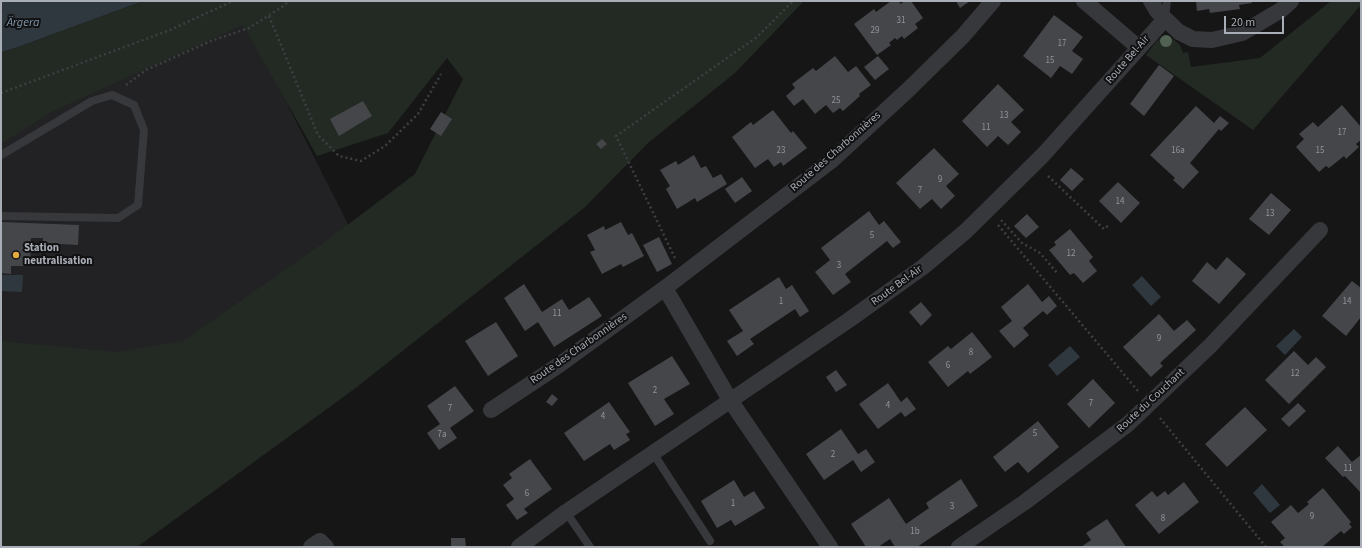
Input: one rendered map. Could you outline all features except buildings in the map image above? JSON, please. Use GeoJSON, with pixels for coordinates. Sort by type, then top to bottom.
{"type":"FeatureCollection","features":[{"type":"Feature","properties":{"kind":"street","name":"Route des Charbonnières"},"geometry":{"type":"LineString","coordinates":[[491,410],[559,365],[683,275],[831,160],[915,84],[963,36],[993,1]]}},
{"type":"Feature","properties":{"kind":"street"},"geometry":{"type":"LineString","coordinates":[[1084,1],[1139,48]]}},
{"type":"Feature","properties":{"kind":"street"},"geometry":{"type":"LineString","coordinates":[[1151,1],[1156,11],[1179,32],[1193,39],[1212,40],[1242,34],[1280,10],[1291,1]]}},
{"type":"Feature","properties":{"kind":"street","name":"Route Bel-Air"},"geometry":{"type":"LineString","coordinates":[[519,547],[566,512],[850,320],[923,267],[966,231],[992,214],[1165,19]]}},
{"type":"Feature","properties":{"kind":"street","name":"Route du Couchant"},"geometry":{"type":"LineString","coordinates":[[959,547],[1025,502],[1128,424],[1210,346],[1320,230]]}},
{"type":"Feature","properties":{"kind":"street"},"geometry":{"type":"LineString","coordinates":[[665,288],[730,400],[830,547]]}},
{"type":"Feature","properties":{"kind":"street"},"geometry":{"type":"LineString","coordinates":[[311,547],[320,541],[326,547]]}},
{"type":"Feature","properties":{"kind":"lane"},"geometry":{"type":"LineString","coordinates":[[1165,19],[1167,1]]}},
{"type":"Feature","properties":{"kind":"lane"},"geometry":{"type":"LineString","coordinates":[[1,155],[92,101],[112,95],[134,105],[144,130],[138,205],[118,218],[1,216]]}},
{"type":"Feature","properties":{"kind":"lane"},"geometry":{"type":"LineString","coordinates":[[653,453],[710,541]]}},
{"type":"Feature","properties":{"kind":"lane"},"geometry":{"type":"LineString","coordinates":[[566,512],[590,547]]}},
{"type":"Feature","properties":{"kind":"path"},"geometry":{"type":"LineString","coordinates":[[1,93],[170,30],[233,1]]}},
{"type":"Feature","properties":{"kind":"path"},"geometry":{"type":"LineString","coordinates":[[112,95],[146,70],[211,41],[249,28],[269,16],[289,1]]}},
{"type":"Feature","properties":{"kind":"path"},"geometry":{"type":"LineString","coordinates":[[683,275],[616,136],[756,37],[793,1]]}},
{"type":"Feature","properties":{"kind":"path"},"geometry":{"type":"LineString","coordinates":[[269,16],[318,135],[339,156],[361,161],[385,146],[418,114],[441,74]]}},
{"type":"Feature","properties":{"kind":"path"},"geometry":{"type":"LineString","coordinates":[[1044,171],[1104,229],[1109,225]]}},
{"type":"Feature","properties":{"kind":"path"},"geometry":{"type":"LineString","coordinates":[[992,214],[1022,243],[1040,252],[1058,274]]}},
{"type":"Feature","properties":{"kind":"path"},"geometry":{"type":"LineString","coordinates":[[992,214],[1266,547]]}},
{"type":"Feature","properties":{"kind":"shaded area"},"geometry":{"type":"Polygon","coordinates":[[[143,1],[804,1],[735,73],[648,143],[584,208],[353,390],[137,547],[1,547],[1,341],[117,352],[183,341],[322,244],[415,174],[463,79],[447,58],[388,133],[317,156],[243,25],[51,112],[1,144],[1,52],[143,1]]]}},
{"type":"Feature","properties":{"kind":"shaded area"},"geometry":{"type":"Polygon","coordinates":[[[1331,1],[1361,1],[1361,5],[1253,130],[1146,55],[1156,42],[1163,36],[1173,39],[1180,45],[1183,53],[1188,52],[1191,67],[1260,58],[1331,1]]]}},
{"type":"Feature","properties":{"kind":"shaded area"},"geometry":{"type":"Polygon","coordinates":[[[245,21],[350,228],[1,512],[1,105],[245,21]]]}},
{"type":"Feature","properties":{"kind":"water","name":"Ärgera"},"geometry":{"type":"Polygon","coordinates":[[[1,1],[143,1],[1,52],[1,1]]]}},
{"type":"Feature","properties":{"kind":"water"},"geometry":{"type":"Polygon","coordinates":[[[1,275],[23,275],[22,292],[1,291],[1,275]]]}},
{"type":"Feature","properties":{"kind":"water"},"geometry":{"type":"Polygon","coordinates":[[[1142,276],[1161,297],[1151,306],[1132,285],[1142,276]]]}},
{"type":"Feature","properties":{"kind":"water"},"geometry":{"type":"Polygon","coordinates":[[[1294,329],[1302,337],[1285,355],[1276,346],[1294,329]]]}},
{"type":"Feature","properties":{"kind":"water"},"geometry":{"type":"Polygon","coordinates":[[[1070,346],[1080,357],[1057,376],[1048,365],[1070,346]]]}},
{"type":"Feature","properties":{"kind":"water"},"geometry":{"type":"Polygon","coordinates":[[[1262,484],[1280,505],[1270,513],[1253,493],[1262,484]]]}},
{"type":"Feature","properties":{"kind":"place","name":"Station neutralisation"},"geometry":{"type":"Point","coordinates":[16,255]}}]}
